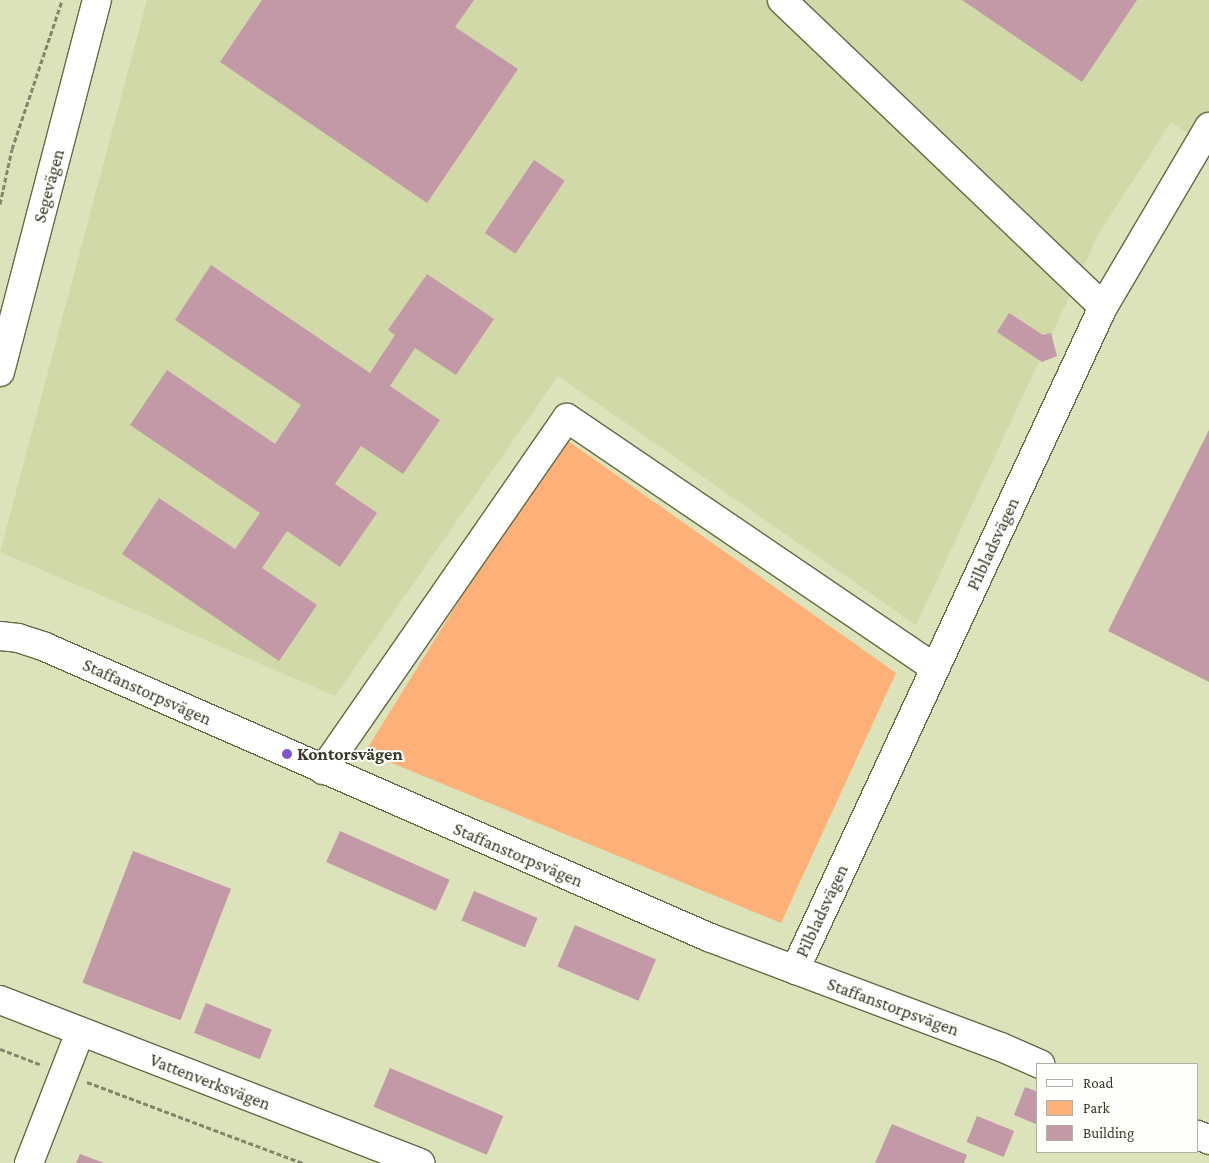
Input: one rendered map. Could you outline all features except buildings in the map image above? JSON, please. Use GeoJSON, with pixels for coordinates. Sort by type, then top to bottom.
{"type":"FeatureCollection","features":[{"type":"Feature","properties":{"kind":"street","name":"Segevägen"},"geometry":{"type":"LineString","coordinates":[[0,372],[97,0]]}},
{"type":"Feature","properties":{"kind":"street"},"geometry":{"type":"LineString","coordinates":[[782,0],[1103,307]]}},
{"type":"Feature","properties":{"kind":"street","name":"Pilbladsvägen"},"geometry":{"type":"LineString","coordinates":[[795,970],[1103,307],[1209,127]]}},
{"type":"Feature","properties":{"kind":"street"},"geometry":{"type":"LineString","coordinates":[[323,770],[566,418],[935,668]]}},
{"type":"Feature","properties":{"kind":"street","name":"Staffanstorpsvägen"},"geometry":{"type":"LineString","coordinates":[[0,636],[18,638],[45,647],[708,937],[1001,1047],[1038,1063]]}},
{"type":"Feature","properties":{"kind":"street","name":"Vattenverksvägen"},"geometry":{"type":"LineString","coordinates":[[0,1000],[421,1163]]}},
{"type":"Feature","properties":{"kind":"street"},"geometry":{"type":"LineString","coordinates":[[29,1163],[80,1032]]}},
{"type":"Feature","properties":{"kind":"path"},"geometry":{"type":"LineString","coordinates":[[0,204],[12,149],[62,0]]}},
{"type":"Feature","properties":{"kind":"path"},"geometry":{"type":"LineString","coordinates":[[0,1049],[303,1163]]}},
{"type":"Feature","properties":{"kind":"shaded area"},"geometry":{"type":"Polygon","coordinates":[[[147,0],[1209,0],[1209,148],[1171,122],[1099,233],[916,625],[558,376],[335,696],[0,552],[147,0]]]}},
{"type":"Feature","properties":{"kind":"green space"},"geometry":{"type":"Polygon","coordinates":[[[561,436],[896,673],[781,923],[365,752],[561,436]]]}},
{"type":"Feature","properties":{"kind":"place","name":"Kontorsvägen"},"geometry":{"type":"Point","coordinates":[287,754]}}]}
